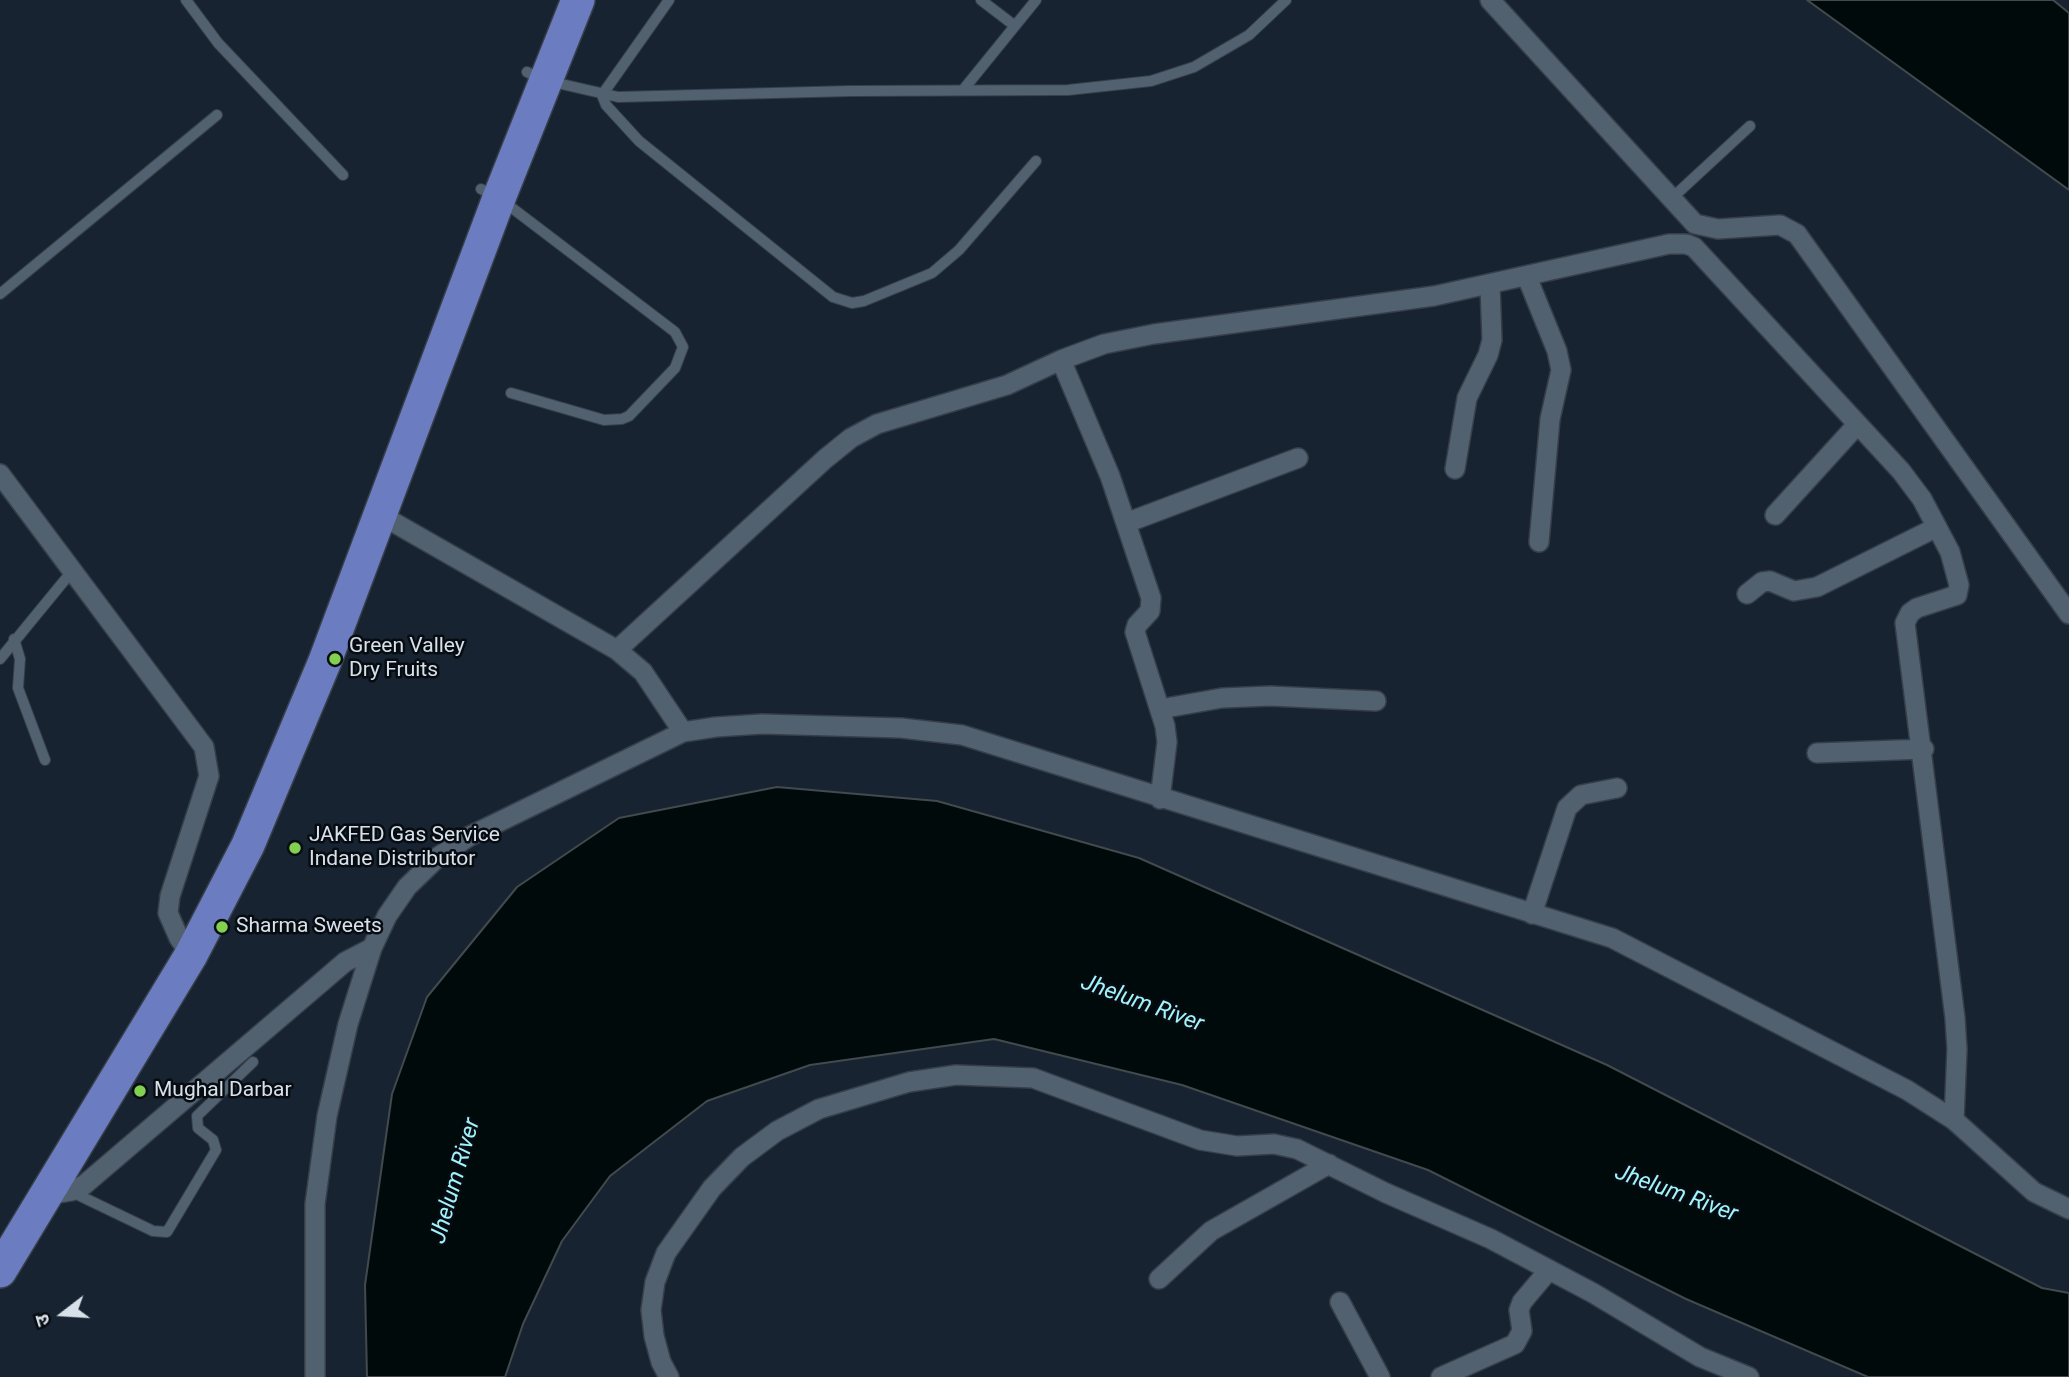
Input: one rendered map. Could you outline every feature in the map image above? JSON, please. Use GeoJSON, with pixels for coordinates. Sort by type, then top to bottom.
{"type":"FeatureCollection","features":[{"type":"Feature","properties":{"kind":"highway"},"geometry":{"type":"LineString","coordinates":[[0,1271],[59,1193],[185,947],[280,729],[535,76],[557,0]]}},
{"type":"Feature","properties":{"kind":"highway"},"geometry":{"type":"LineString","coordinates":[[535,76],[578,0]]}},
{"type":"Feature","properties":{"kind":"highway"},"geometry":{"type":"LineString","coordinates":[[0,1234],[248,845],[288,756],[379,514],[490,193]]}},
{"type":"Feature","properties":{"kind":"street"},"geometry":{"type":"LineString","coordinates":[[1490,0],[1695,224],[1718,229],[1780,225],[1797,234],[2069,614]]}},
{"type":"Feature","properties":{"kind":"street"},"geometry":{"type":"LineString","coordinates":[[617,650],[851,438],[902,414],[1007,385],[1104,344],[1154,334],[1434,296],[1669,244],[1686,244],[1694,247],[1856,426],[1901,471],[1922,499],[1950,552],[1958,591],[1952,597],[1910,612],[1905,623],[1906,646],[1924,748],[1936,888],[1956,1029],[1954,1120]]}},
{"type":"Feature","properties":{"kind":"street"},"geometry":{"type":"LineString","coordinates":[[1527,277],[1557,351],[1561,370],[1550,419],[1539,542]]}},
{"type":"Feature","properties":{"kind":"street"},"geometry":{"type":"LineString","coordinates":[[1455,470],[1467,398],[1488,355],[1492,340],[1490,285]]}},
{"type":"Feature","properties":{"kind":"street"},"geometry":{"type":"LineString","coordinates":[[1061,360],[1110,476],[1152,605],[1135,632],[1160,709],[1167,742],[1160,799]]}},
{"type":"Feature","properties":{"kind":"street"},"geometry":{"type":"LineString","coordinates":[[1775,515],[1856,426]]}},
{"type":"Feature","properties":{"kind":"street"},"geometry":{"type":"LineString","coordinates":[[1126,523],[1298,458]]}},
{"type":"Feature","properties":{"kind":"street"},"geometry":{"type":"LineString","coordinates":[[0,474],[198,737],[209,760],[209,776],[196,824],[170,896],[168,913],[185,947]]}},
{"type":"Feature","properties":{"kind":"street"},"geometry":{"type":"LineString","coordinates":[[379,514],[617,650],[643,672],[683,732]]}},
{"type":"Feature","properties":{"kind":"street"},"geometry":{"type":"LineString","coordinates":[[1748,594],[1766,581],[1794,590],[1817,587],[1937,527]]}},
{"type":"Feature","properties":{"kind":"street"},"geometry":{"type":"LineString","coordinates":[[1160,709],[1222,698],[1270,696],[1376,701]]}},
{"type":"Feature","properties":{"kind":"street"},"geometry":{"type":"LineString","coordinates":[[314,1377],[315,1204],[325,1128],[348,1024],[372,948],[387,916],[400,897],[438,858],[478,832],[683,732],[762,724],[901,728],[962,736],[1612,938],[1907,1090],[1954,1120],[2034,1192],[2069,1209]]}},
{"type":"Feature","properties":{"kind":"street"},"geometry":{"type":"LineString","coordinates":[[1817,753],[1924,748]]}},
{"type":"Feature","properties":{"kind":"street"},"geometry":{"type":"LineString","coordinates":[[1532,914],[1567,808],[1581,795],[1617,788]]}},
{"type":"Feature","properties":{"kind":"street"},"geometry":{"type":"LineString","coordinates":[[59,1193],[94,1177],[345,962],[372,948]]}},
{"type":"Feature","properties":{"kind":"street"},"geometry":{"type":"LineString","coordinates":[[669,1377],[661,1362],[654,1336],[651,1310],[655,1282],[666,1253],[686,1221],[742,1157],[777,1131],[819,1109],[909,1082],[956,1075],[1033,1078],[1200,1140],[1237,1146],[1286,1145],[1386,1193],[1491,1238],[1700,1357],[1749,1377]]}},
{"type":"Feature","properties":{"kind":"street"},"geometry":{"type":"LineString","coordinates":[[1159,1279],[1211,1231],[1329,1164]]}},
{"type":"Feature","properties":{"kind":"street"},"geometry":{"type":"LineString","coordinates":[[1441,1377],[1515,1344],[1522,1331],[1519,1310],[1522,1302],[1549,1269]]}},
{"type":"Feature","properties":{"kind":"street"},"geometry":{"type":"LineString","coordinates":[[1340,1302],[1380,1377]]}},
{"type":"Feature","properties":{"kind":"lane"},"geometry":{"type":"LineString","coordinates":[[186,0],[218,43],[343,175]]}},
{"type":"Feature","properties":{"kind":"lane"},"geometry":{"type":"LineString","coordinates":[[602,95],[669,0]]}},
{"type":"Feature","properties":{"kind":"lane"},"geometry":{"type":"LineString","coordinates":[[981,0],[1015,26]]}},
{"type":"Feature","properties":{"kind":"lane"},"geometry":{"type":"LineString","coordinates":[[963,90],[1035,0]]}},
{"type":"Feature","properties":{"kind":"lane"},"geometry":{"type":"LineString","coordinates":[[535,76],[602,95],[1068,90],[1173,75],[1194,67],[1250,35],[1286,0]]}},
{"type":"Feature","properties":{"kind":"lane"},"geometry":{"type":"LineString","coordinates":[[602,95],[606,105],[639,141],[833,297],[842,301],[864,301],[932,273],[959,250],[1036,161]]}},
{"type":"Feature","properties":{"kind":"lane"},"geometry":{"type":"LineString","coordinates":[[0,294],[217,115]]}},
{"type":"Feature","properties":{"kind":"lane"},"geometry":{"type":"LineString","coordinates":[[1671,199],[1750,126]]}},
{"type":"Feature","properties":{"kind":"lane"},"geometry":{"type":"LineString","coordinates":[[490,193],[675,332],[683,347],[675,368],[629,416],[622,419],[604,420],[511,393]]}},
{"type":"Feature","properties":{"kind":"lane"},"geometry":{"type":"LineString","coordinates":[[0,659],[73,570]]}},
{"type":"Feature","properties":{"kind":"lane"},"geometry":{"type":"LineString","coordinates":[[14,639],[20,659],[18,688],[45,760]]}},
{"type":"Feature","properties":{"kind":"lane"},"geometry":{"type":"LineString","coordinates":[[59,1193],[153,1231],[167,1231],[216,1150],[213,1140],[198,1128],[197,1116],[253,1062]]}},
{"type":"Feature","properties":{"kind":"water"},"geometry":{"type":"Polygon","coordinates":[[[1807,0],[2053,0],[2069,13],[2069,190],[1807,0]]]}},
{"type":"Feature","properties":{"kind":"water","name":"Jhelum River"},"geometry":{"type":"Polygon","coordinates":[[[777,787],[937,801],[1139,858],[1607,1065],[2042,1288],[2069,1293],[2069,1377],[1868,1377],[1686,1299],[1428,1170],[1182,1085],[994,1039],[810,1065],[707,1101],[610,1176],[562,1241],[523,1324],[505,1377],[367,1377],[365,1285],[392,1094],[427,997],[517,887],[619,818],[777,787]]]}},
{"type":"Feature","properties":{"kind":"place","name":"Green Valley Dry Fruits"},"geometry":{"type":"Point","coordinates":[335,659]}},
{"type":"Feature","properties":{"kind":"place","name":"JAKFED Gas Service Indane Distributor"},"geometry":{"type":"Point","coordinates":[295,848]}},
{"type":"Feature","properties":{"kind":"place","name":"Sharma Sweets"},"geometry":{"type":"Point","coordinates":[222,927]}},
{"type":"Feature","properties":{"kind":"place","name":"Mughal Darbar"},"geometry":{"type":"Point","coordinates":[140,1091]}}]}
